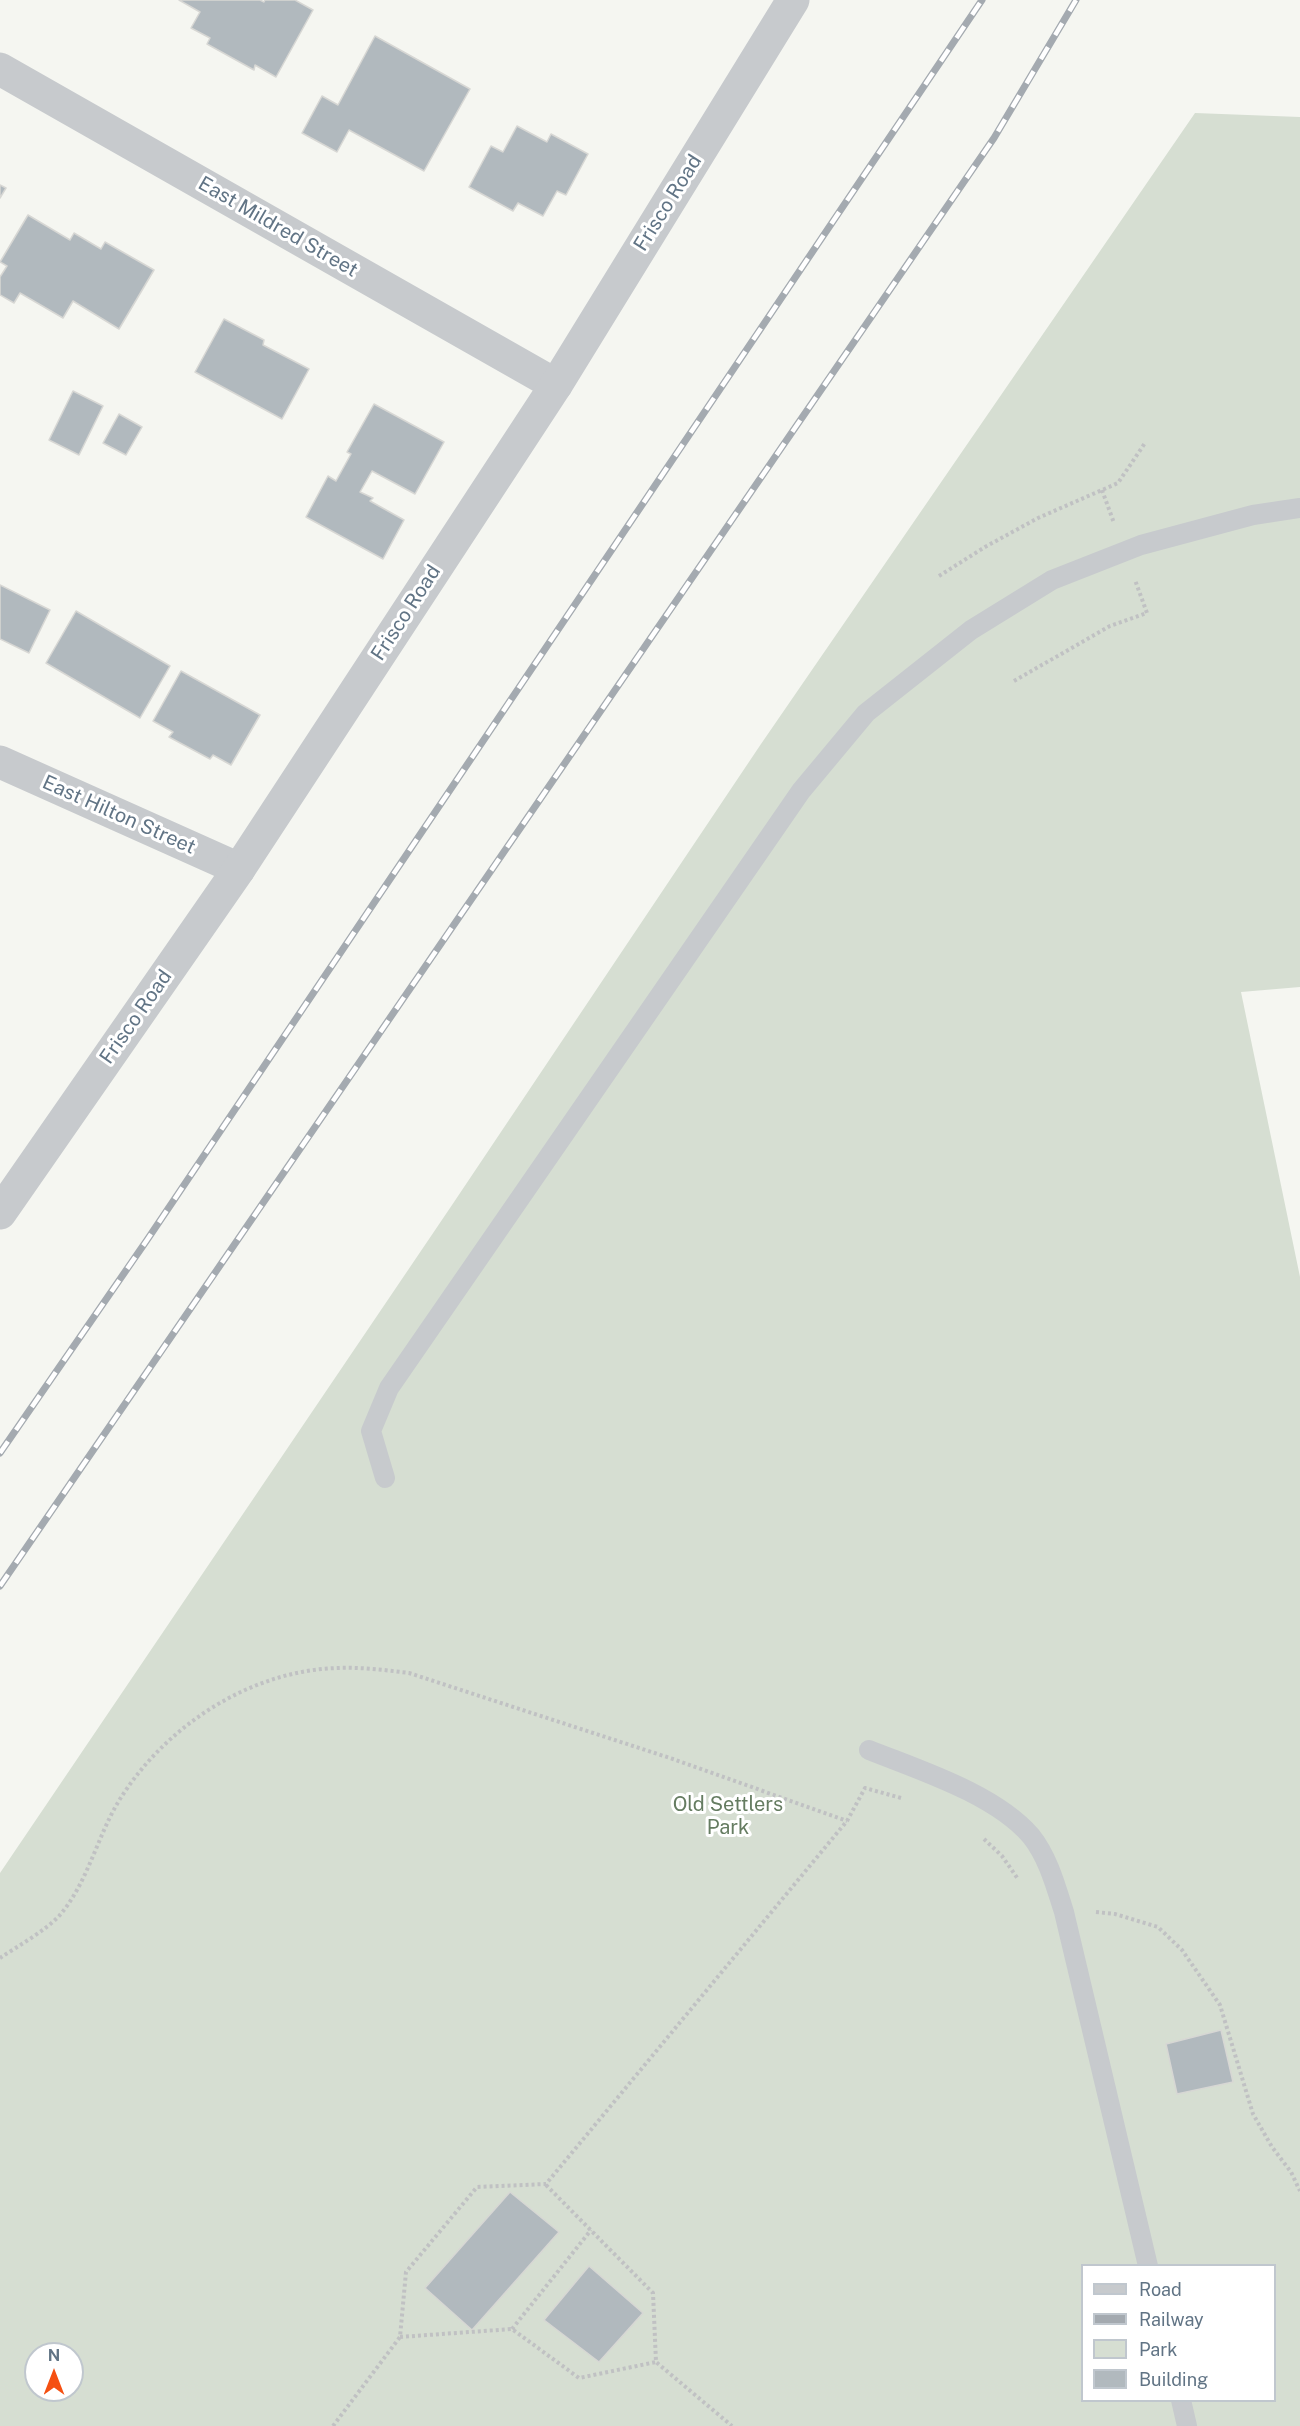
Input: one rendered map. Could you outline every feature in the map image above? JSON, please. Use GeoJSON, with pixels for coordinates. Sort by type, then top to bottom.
{"type":"FeatureCollection","features":[{"type":"Feature","properties":{"kind":"street","name":"Frisco Road"},"geometry":{"type":"LineString","coordinates":[[0,1213],[238,869],[556,385],[793,0]]}},
{"type":"Feature","properties":{"kind":"street","name":"East Mildred Street"},"geometry":{"type":"LineString","coordinates":[[0,69],[556,385]]}},
{"type":"Feature","properties":{"kind":"street","name":"East Hilton Street"},"geometry":{"type":"LineString","coordinates":[[0,762],[238,869]]}},
{"type":"Feature","properties":{"kind":"lane"},"geometry":{"type":"LineString","coordinates":[[386,1479],[371,1431],[389,1388],[801,790],[866,713],[971,630],[1052,580],[1125,551],[1253,515],[1300,508]]}},
{"type":"Feature","properties":{"kind":"lane"},"geometry":{"type":"LineString","coordinates":[[869,1750],[948,1781],[998,1809],[1031,1836],[1049,1868],[1064,1912],[1148,2264]]}},
{"type":"Feature","properties":{"kind":"lane"},"geometry":{"type":"LineString","coordinates":[[1181,2402],[1187,2426]]}},
{"type":"Feature","properties":{"kind":"path"},"geometry":{"type":"LineString","coordinates":[[939,576],[1038,518],[1118,483],[1145,443]]}},
{"type":"Feature","properties":{"kind":"path"},"geometry":{"type":"LineString","coordinates":[[1014,681],[1110,626],[1148,613],[1102,490]]}},
{"type":"Feature","properties":{"kind":"path"},"geometry":{"type":"LineString","coordinates":[[0,1958],[58,1917],[77,1889],[119,1799],[148,1760],[183,1726],[225,1700],[275,1679],[335,1668],[409,1673],[847,1821]]}},
{"type":"Feature","properties":{"kind":"path"},"geometry":{"type":"LineString","coordinates":[[333,2426],[400,2337],[406,2272],[477,2187],[546,2184],[847,1821],[865,1788],[907,1800]]}},
{"type":"Feature","properties":{"kind":"path"},"geometry":{"type":"LineString","coordinates":[[977,1832],[1002,1856],[1022,1885]]}},
{"type":"Feature","properties":{"kind":"path"},"geometry":{"type":"LineString","coordinates":[[1064,1912],[1115,1914],[1158,1927],[1182,1950],[1220,2005],[1253,2114],[1272,2147],[1291,2172],[1300,2191]]}},
{"type":"Feature","properties":{"kind":"path"},"geometry":{"type":"LineString","coordinates":[[546,2184],[653,2293],[656,2362],[732,2426]]}},
{"type":"Feature","properties":{"kind":"path"},"geometry":{"type":"LineString","coordinates":[[512,2330],[591,2230]]}},
{"type":"Feature","properties":{"kind":"path"},"geometry":{"type":"LineString","coordinates":[[400,2337],[512,2330],[579,2378],[656,2362]]}},
{"type":"Feature","properties":{"kind":"green space","name":"Old Settlers Park"},"geometry":{"type":"Polygon","coordinates":[[[1195,113],[1300,117],[1300,987],[1241,992],[1300,1277],[1300,2426],[0,2426],[0,1873],[761,744],[1195,113]]]}},
{"type":"Feature","properties":{"kind":"building"},"geometry":{"type":"Polygon","coordinates":[[[179,0],[260,0],[264,2],[265,0],[295,0],[313,10],[276,77],[255,65],[254,70],[207,44],[210,38],[191,28],[200,12],[179,0]]]}},
{"type":"Feature","properties":{"kind":"building"},"geometry":{"type":"Polygon","coordinates":[[[375,36],[470,89],[424,171],[349,130],[337,152],[302,133],[322,96],[338,105],[375,36]]]}},
{"type":"Feature","properties":{"kind":"building"},"geometry":{"type":"Polygon","coordinates":[[[517,126],[547,142],[551,134],[588,154],[566,195],[557,191],[543,216],[518,203],[513,211],[469,187],[491,146],[503,152],[517,126]]]}},
{"type":"Feature","properties":{"kind":"building"},"geometry":{"type":"Polygon","coordinates":[[[0,185],[6,188],[0,198],[0,185]]]}},
{"type":"Feature","properties":{"kind":"building"},"geometry":{"type":"Polygon","coordinates":[[[28,215],[70,240],[74,233],[101,249],[105,242],[154,270],[119,329],[73,301],[63,318],[20,293],[14,303],[0,295],[0,277],[7,266],[0,262],[28,215]]]}},
{"type":"Feature","properties":{"kind":"building"},"geometry":{"type":"Polygon","coordinates":[[[224,319],[264,340],[263,345],[309,369],[282,419],[195,372],[224,319]]]}},
{"type":"Feature","properties":{"kind":"building"},"geometry":{"type":"Polygon","coordinates":[[[73,391],[103,406],[79,455],[49,440],[73,391]]]}},
{"type":"Feature","properties":{"kind":"building"},"geometry":{"type":"Polygon","coordinates":[[[374,404],[444,442],[415,494],[372,471],[360,492],[373,498],[370,501],[404,520],[383,559],[306,517],[328,476],[336,481],[351,454],[347,452],[374,404]]]}},
{"type":"Feature","properties":{"kind":"building"},"geometry":{"type":"Polygon","coordinates":[[[119,414],[142,427],[126,455],[103,443],[119,414]]]}},
{"type":"Feature","properties":{"kind":"building"},"geometry":{"type":"Polygon","coordinates":[[[0,585],[50,610],[29,653],[0,639],[0,585]]]}},
{"type":"Feature","properties":{"kind":"building"},"geometry":{"type":"Polygon","coordinates":[[[76,611],[170,666],[140,718],[46,663],[76,611]]]}},
{"type":"Feature","properties":{"kind":"building"},"geometry":{"type":"Polygon","coordinates":[[[181,671],[260,715],[231,765],[213,755],[210,759],[169,737],[173,732],[153,721],[181,671]]]}},
{"type":"Feature","properties":{"kind":"building"},"geometry":{"type":"Polygon","coordinates":[[[1221,2030],[1233,2082],[1177,2094],[1166,2044],[1221,2030]]]}},
{"type":"Feature","properties":{"kind":"building"},"geometry":{"type":"Polygon","coordinates":[[[510,2192],[559,2232],[472,2330],[425,2288],[510,2192]]]}},
{"type":"Feature","properties":{"kind":"building"},"geometry":{"type":"Polygon","coordinates":[[[589,2266],[643,2313],[599,2362],[544,2320],[589,2266]]]}},
{"type":"Feature","properties":{"kind":"railway"},"geometry":{"type":"LineString","coordinates":[[0,1453],[147,1240],[982,0]]}},
{"type":"Feature","properties":{"kind":"railway"},"geometry":{"type":"LineString","coordinates":[[0,1586],[994,138],[1076,0]]}}]}
